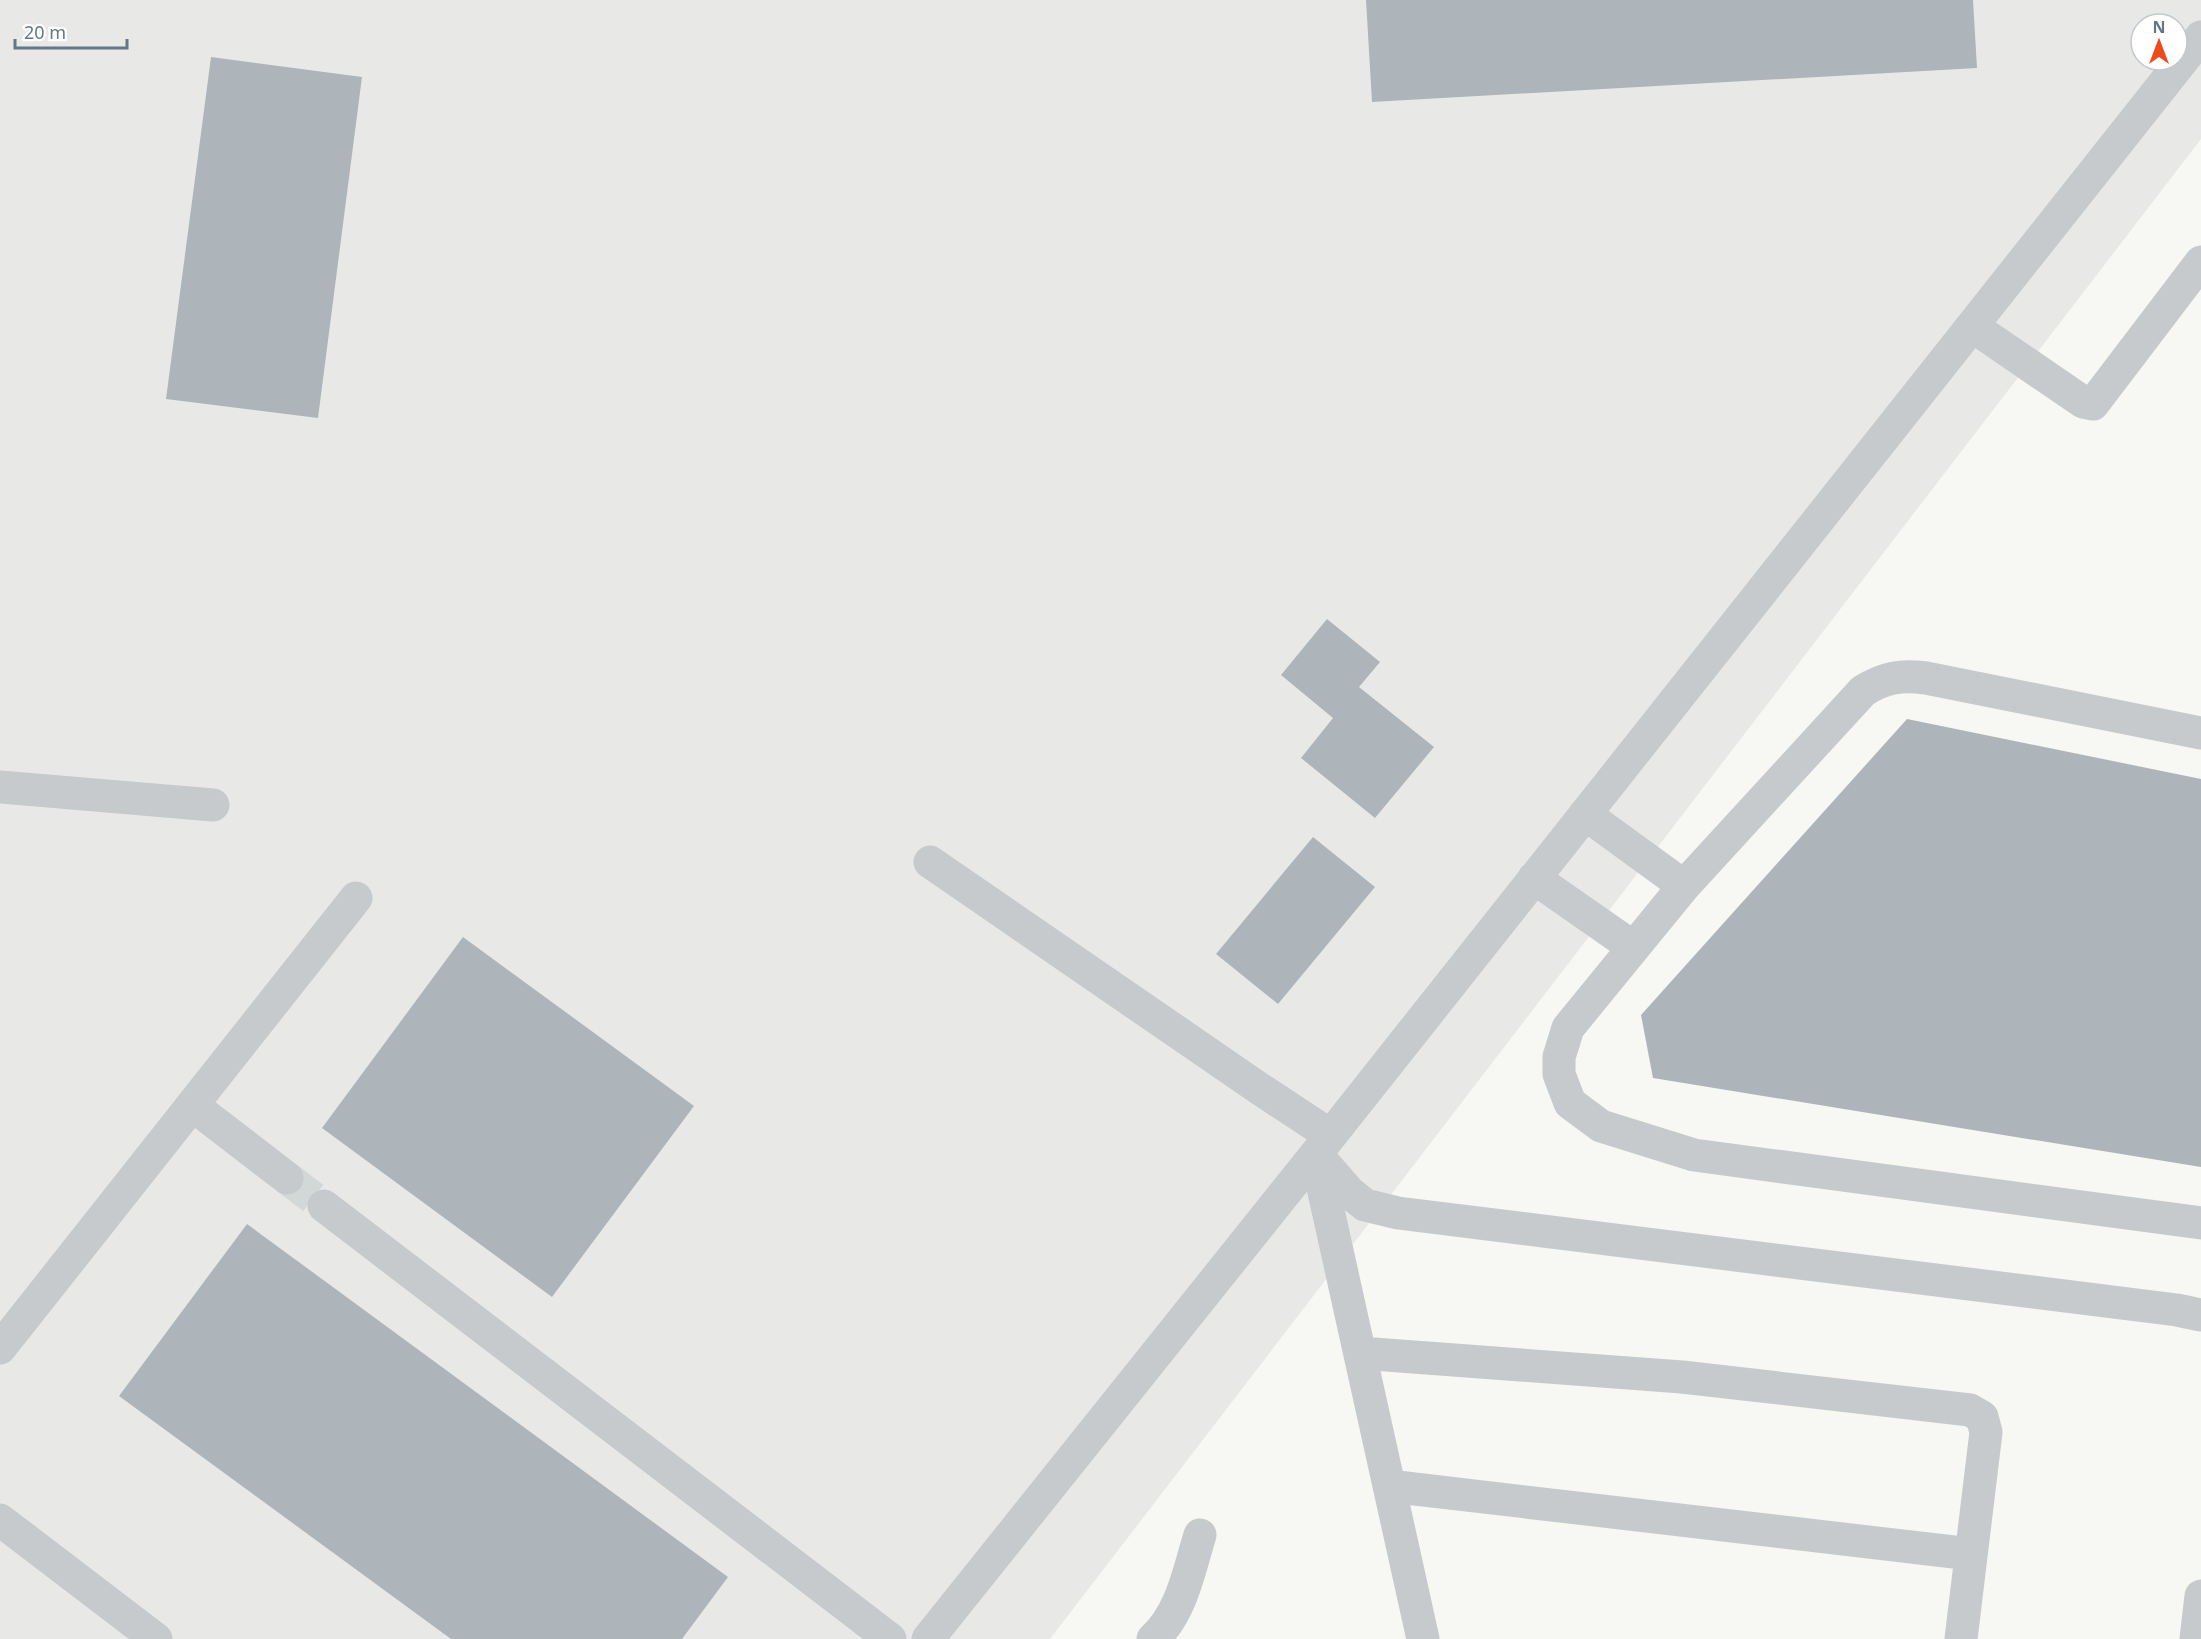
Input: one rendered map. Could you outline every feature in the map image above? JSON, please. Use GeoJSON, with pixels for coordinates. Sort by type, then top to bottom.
{"type":"FeatureCollection","features":[{"type":"Feature","properties":{"kind":"street"},"geometry":{"type":"LineString","coordinates":[[942,1636],[1323,1144],[2201,37]]}},
{"type":"Feature","properties":{"kind":"street"},"geometry":{"type":"LineString","coordinates":[[1972,326],[2083,402],[2093,404],[2201,262]]}},
{"type":"Feature","properties":{"kind":"street"},"geometry":{"type":"LineString","coordinates":[[2201,733],[1926,678],[1907,676],[1879,681],[1863,691],[1684,886],[1568,1028],[1559,1058],[1559,1074],[1570,1103],[1601,1126],[1694,1155],[2201,1223]]}},
{"type":"Feature","properties":{"kind":"street"},"geometry":{"type":"LineString","coordinates":[[0,787],[213,805]]}},
{"type":"Feature","properties":{"kind":"street"},"geometry":{"type":"LineString","coordinates":[[1585,814],[1684,886]]}},
{"type":"Feature","properties":{"kind":"street"},"geometry":{"type":"LineString","coordinates":[[930,862],[1260,1089],[1323,1144],[1350,1193],[1365,1205],[1398,1213],[2166,1308],[2201,1315]]}},
{"type":"Feature","properties":{"kind":"street"},"geometry":{"type":"LineString","coordinates":[[1534,878],[1633,947]]}},
{"type":"Feature","properties":{"kind":"street"},"geometry":{"type":"LineString","coordinates":[[0,1348],[356,898]]}},
{"type":"Feature","properties":{"kind":"street"},"geometry":{"type":"LineString","coordinates":[[192,1105],[287,1178]]}},
{"type":"Feature","properties":{"kind":"street"},"geometry":{"type":"LineString","coordinates":[[1323,1144],[1360,1353],[1423,1639]]}},
{"type":"Feature","properties":{"kind":"street"},"geometry":{"type":"LineString","coordinates":[[324,1206],[890,1639]]}},
{"type":"Feature","properties":{"kind":"street"},"geometry":{"type":"LineString","coordinates":[[1360,1353],[1682,1377],[1970,1410],[1982,1418],[1986,1432],[1961,1639]]}},
{"type":"Feature","properties":{"kind":"street"},"geometry":{"type":"LineString","coordinates":[[1389,1486],[1971,1554]]}},
{"type":"Feature","properties":{"kind":"street"},"geometry":{"type":"LineString","coordinates":[[0,1520],[156,1639]]}},
{"type":"Feature","properties":{"kind":"street"},"geometry":{"type":"LineString","coordinates":[[1153,1639],[1173,1614],[1182,1593],[1200,1534]]}},
{"type":"Feature","properties":{"kind":"street"},"geometry":{"type":"LineString","coordinates":[[2196,1639],[2201,1602]]}},
{"type":"Feature","properties":{"kind":"shaded area"},"geometry":{"type":"Polygon","coordinates":[[[0,0],[2201,0],[2201,139],[1050,1639],[0,1639],[0,0]]]}},
{"type":"Feature","properties":{"kind":"building"},"geometry":{"type":"Polygon","coordinates":[[[1366,0],[1973,0],[1977,68],[1372,102],[1366,0]]]}},
{"type":"Feature","properties":{"kind":"building"},"geometry":{"type":"Polygon","coordinates":[[[211,57],[362,77],[318,418],[166,399],[211,57]]]}},
{"type":"Feature","properties":{"kind":"building"},"geometry":{"type":"Polygon","coordinates":[[[1327,619],[1380,662],[1359,687],[1434,747],[1375,818],[1301,758],[1333,718],[1281,675],[1327,619]]]}},
{"type":"Feature","properties":{"kind":"building"},"geometry":{"type":"Polygon","coordinates":[[[1907,719],[2201,779],[2201,1167],[1653,1078],[1641,1015],[1907,719]]]}},
{"type":"Feature","properties":{"kind":"building"},"geometry":{"type":"Polygon","coordinates":[[[1313,837],[1375,887],[1278,1004],[1216,954],[1313,837]]]}},
{"type":"Feature","properties":{"kind":"building"},"geometry":{"type":"Polygon","coordinates":[[[463,937],[694,1106],[552,1297],[322,1128],[463,937]]]}},
{"type":"Feature","properties":{"kind":"building"},"geometry":{"type":"Polygon","coordinates":[[[247,1224],[728,1577],[682,1639],[451,1639],[119,1396],[247,1224]]]}},
{"type":"Feature","properties":{"kind":"tunnel"},"geometry":{"type":"LineString","coordinates":[[287,1178],[324,1206]]}}]}
